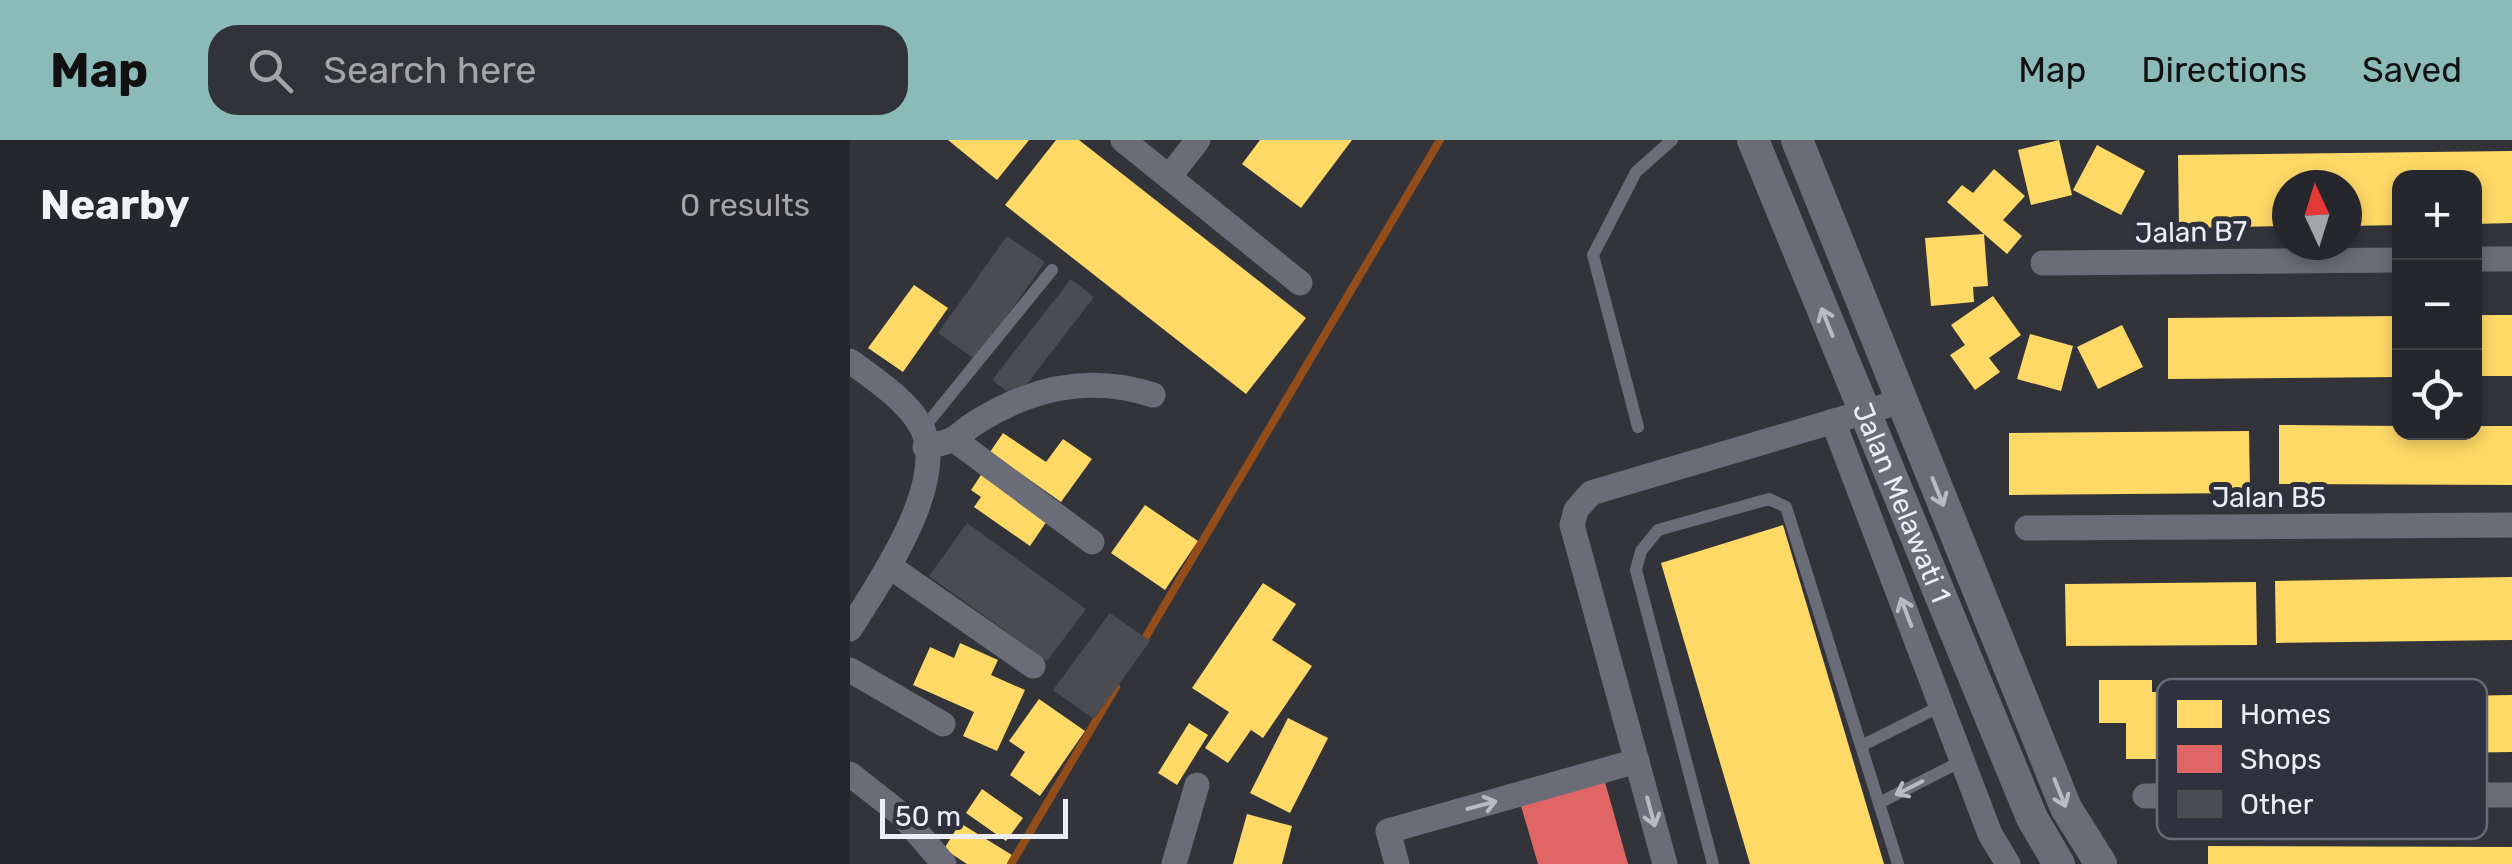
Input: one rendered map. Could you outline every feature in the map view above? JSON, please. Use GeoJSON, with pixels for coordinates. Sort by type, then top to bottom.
{"type":"FeatureCollection","features":[{"type":"Feature","properties":{"kind":"street"},"geometry":{"type":"LineString","coordinates":[[1124,140],[1300,284]]}},
{"type":"Feature","properties":{"kind":"street"},"geometry":{"type":"LineString","coordinates":[[1170,177],[1198,140]]}},
{"type":"Feature","properties":{"kind":"street","name":"Jalan Melawati 1"},"geometry":{"type":"LineString","coordinates":[[1753,140],[1849,416],[1956,633],[2032,818],[2059,864]]}},
{"type":"Feature","properties":{"kind":"street","name":"Jalan Melawati 1"},"geometry":{"type":"LineString","coordinates":[[1796,140],[2066,808],[2101,864]]}},
{"type":"Feature","properties":{"kind":"street"},"geometry":{"type":"LineString","coordinates":[[2482,259],[2512,259]]}},
{"type":"Feature","properties":{"kind":"street","name":"Jalan B7"},"geometry":{"type":"LineString","coordinates":[[2043,263],[2392,260]]}},
{"type":"Feature","properties":{"kind":"street"},"geometry":{"type":"LineString","coordinates":[[850,361],[899,401],[924,438],[918,503],[890,566],[850,629]]}},
{"type":"Feature","properties":{"kind":"street"},"geometry":{"type":"LineString","coordinates":[[956,441],[978,422],[1042,390],[1122,385],[1153,395]]}},
{"type":"Feature","properties":{"kind":"street"},"geometry":{"type":"LineString","coordinates":[[1665,864],[1572,525],[1576,510],[1591,494],[1902,401]]}},
{"type":"Feature","properties":{"kind":"street"},"geometry":{"type":"LineString","coordinates":[[1849,416],[1938,698],[1990,834],[2008,864]]}},
{"type":"Feature","properties":{"kind":"street"},"geometry":{"type":"LineString","coordinates":[[924,438],[956,441],[1092,542]]}},
{"type":"Feature","properties":{"kind":"street","name":"Jalan B5"},"geometry":{"type":"LineString","coordinates":[[2027,528],[2512,525]]}},
{"type":"Feature","properties":{"kind":"street"},"geometry":{"type":"LineString","coordinates":[[890,566],[1033,666]]}},
{"type":"Feature","properties":{"kind":"street"},"geometry":{"type":"LineString","coordinates":[[1938,698],[1956,633]]}},
{"type":"Feature","properties":{"kind":"street"},"geometry":{"type":"LineString","coordinates":[[850,670],[942,724]]}},
{"type":"Feature","properties":{"kind":"street"},"geometry":{"type":"LineString","coordinates":[[1397,864],[1388,831],[1637,761]]}},
{"type":"Feature","properties":{"kind":"street"},"geometry":{"type":"LineString","coordinates":[[850,774],[902,816],[944,864]]}},
{"type":"Feature","properties":{"kind":"street"},"geometry":{"type":"LineString","coordinates":[[1174,864],[1197,785]]}},
{"type":"Feature","properties":{"kind":"street"},"geometry":{"type":"LineString","coordinates":[[2145,796],[2157,796]]}},
{"type":"Feature","properties":{"kind":"lane"},"geometry":{"type":"LineString","coordinates":[[1638,427],[1592,255],[1636,172],[1672,140]]}},
{"type":"Feature","properties":{"kind":"lane"},"geometry":{"type":"LineString","coordinates":[[924,438],[1052,270]]}},
{"type":"Feature","properties":{"kind":"lane"},"geometry":{"type":"LineString","coordinates":[[1713,864],[1636,570],[1642,551],[1658,530],[1769,500],[1786,508],[1898,864]]}},
{"type":"Feature","properties":{"kind":"lane"},"geometry":{"type":"LineString","coordinates":[[1861,746],[1938,698]]}},
{"type":"Feature","properties":{"kind":"lane"},"geometry":{"type":"LineString","coordinates":[[1879,803],[1962,762]]}},
{"type":"Feature","properties":{"kind":"building: Homes"},"geometry":{"type":"Polygon","coordinates":[[[948,140],[1029,140],[997,180],[948,140]]]}},
{"type":"Feature","properties":{"kind":"building: Homes"},"geometry":{"type":"Polygon","coordinates":[[[1056,140],[1079,140],[1306,318],[1246,394],[1005,205],[1056,140]]]}},
{"type":"Feature","properties":{"kind":"building: Homes"},"geometry":{"type":"Polygon","coordinates":[[[1260,140],[1352,140],[1301,208],[1242,164],[1260,140]]]}},
{"type":"Feature","properties":{"kind":"building: Homes"},"geometry":{"type":"Polygon","coordinates":[[[2059,140],[2072,195],[2031,205],[2018,150],[2059,140]]]}},
{"type":"Feature","properties":{"kind":"building: Homes"},"geometry":{"type":"Polygon","coordinates":[[[2097,145],[2145,171],[2121,215],[2073,190],[2097,145]]]}},
{"type":"Feature","properties":{"kind":"building: Homes"},"geometry":{"type":"Polygon","coordinates":[[[2512,151],[2512,223],[2482,224],[2482,170],[2392,170],[2392,225],[2362,226],[2362,170],[2272,170],[2272,226],[2179,228],[2178,155],[2512,151]]]}},
{"type":"Feature","properties":{"kind":"building: Homes"},"geometry":{"type":"Polygon","coordinates":[[[1994,169],[2025,196],[2003,220],[2022,236],[2007,254],[1947,202],[1962,185],[1973,193],[1994,169]]]}},
{"type":"Feature","properties":{"kind":"building: Homes"},"geometry":{"type":"Polygon","coordinates":[[[1984,234],[1988,286],[1973,287],[1974,302],[1931,306],[1925,238],[1984,234]]]}},
{"type":"Feature","properties":{"kind":"building: Homes"},"geometry":{"type":"Polygon","coordinates":[[[914,285],[948,308],[903,372],[868,348],[914,285]]]}},
{"type":"Feature","properties":{"kind":"building: Homes"},"geometry":{"type":"Polygon","coordinates":[[[1993,296],[2021,335],[1989,358],[2000,372],[1975,390],[1950,355],[1965,345],[1951,325],[1993,296]]]}},
{"type":"Feature","properties":{"kind":"building: Homes"},"geometry":{"type":"Polygon","coordinates":[[[2482,315],[2512,315],[2512,376],[2482,376],[2482,315]]]}},
{"type":"Feature","properties":{"kind":"building: Homes"},"geometry":{"type":"Polygon","coordinates":[[[2392,316],[2392,377],[2168,379],[2168,318],[2392,316]]]}},
{"type":"Feature","properties":{"kind":"building: Homes"},"geometry":{"type":"Polygon","coordinates":[[[2122,325],[2143,367],[2098,389],[2077,347],[2122,325]]]}},
{"type":"Feature","properties":{"kind":"building: Homes"},"geometry":{"type":"Polygon","coordinates":[[[2030,334],[2073,346],[2061,391],[2017,379],[2030,334]]]}},
{"type":"Feature","properties":{"kind":"building: Homes"},"geometry":{"type":"Polygon","coordinates":[[[2279,425],[2392,426],[2392,440],[2482,440],[2482,426],[2512,426],[2512,485],[2279,484],[2279,425]]]}},
{"type":"Feature","properties":{"kind":"building: Homes"},"geometry":{"type":"Polygon","coordinates":[[[2249,431],[2250,493],[2009,495],[2009,433],[2249,431]]]}},
{"type":"Feature","properties":{"kind":"building: Homes"},"geometry":{"type":"Polygon","coordinates":[[[1003,433],[1046,462],[1063,439],[1092,459],[1061,502],[990,452],[1003,433]]]}},
{"type":"Feature","properties":{"kind":"building: Homes"},"geometry":{"type":"Polygon","coordinates":[[[981,475],[1047,521],[1030,546],[974,507],[981,497],[971,490],[981,475]]]}},
{"type":"Feature","properties":{"kind":"building: Homes"},"geometry":{"type":"Polygon","coordinates":[[[1145,505],[1198,541],[1165,590],[1111,553],[1145,505]]]}},
{"type":"Feature","properties":{"kind":"building: Homes"},"geometry":{"type":"Polygon","coordinates":[[[1783,525],[1884,864],[1750,864],[1661,563],[1783,525]]]}},
{"type":"Feature","properties":{"kind":"building: Homes"},"geometry":{"type":"Polygon","coordinates":[[[2512,577],[2512,640],[2276,643],[2275,581],[2512,577]]]}},
{"type":"Feature","properties":{"kind":"building: Homes"},"geometry":{"type":"Polygon","coordinates":[[[2256,582],[2257,645],[2066,646],[2065,584],[2256,582]]]}},
{"type":"Feature","properties":{"kind":"building: Homes"},"geometry":{"type":"Polygon","coordinates":[[[1263,583],[1296,604],[1272,640],[1312,666],[1263,738],[1251,730],[1228,763],[1205,748],[1229,712],[1192,688],[1263,583]]]}},
{"type":"Feature","properties":{"kind":"building: Homes"},"geometry":{"type":"Polygon","coordinates":[[[960,643],[998,660],[991,675],[1025,690],[997,751],[963,736],[974,712],[913,685],[930,647],[954,658],[960,643]]]}},
{"type":"Feature","properties":{"kind":"building: Homes"},"geometry":{"type":"Polygon","coordinates":[[[2099,680],[2152,680],[2152,692],[2157,692],[2157,759],[2126,759],[2126,723],[2099,723],[2099,680]]]}},
{"type":"Feature","properties":{"kind":"building: Homes"},"geometry":{"type":"Polygon","coordinates":[[[2487,695],[2512,695],[2512,752],[2487,752],[2487,695]]]}},
{"type":"Feature","properties":{"kind":"building: Homes"},"geometry":{"type":"Polygon","coordinates":[[[1039,699],[1085,731],[1040,796],[1010,775],[1025,752],[1009,741],[1039,699]]]}},
{"type":"Feature","properties":{"kind":"building: Homes"},"geometry":{"type":"Polygon","coordinates":[[[1288,718],[1328,738],[1290,813],[1250,793],[1288,718]]]}},
{"type":"Feature","properties":{"kind":"building: Homes"},"geometry":{"type":"Polygon","coordinates":[[[1189,723],[1208,735],[1177,785],[1158,773],[1189,723]]]}},
{"type":"Feature","properties":{"kind":"building: Homes"},"geometry":{"type":"Polygon","coordinates":[[[982,789],[1023,818],[1006,841],[966,813],[982,789]]]}},
{"type":"Feature","properties":{"kind":"building: Homes"},"geometry":{"type":"Polygon","coordinates":[[[1247,814],[1292,826],[1282,864],[1233,864],[1247,814]]]}},
{"type":"Feature","properties":{"kind":"building: Homes"},"geometry":{"type":"Polygon","coordinates":[[[960,823],[1012,855],[1007,864],[967,864],[944,849],[960,823]]]}},
{"type":"Feature","properties":{"kind":"building: Homes"},"geometry":{"type":"Polygon","coordinates":[[[2208,846],[2512,847],[2512,864],[2208,864],[2208,846]]]}},
{"type":"Feature","properties":{"kind":"building: Shops"},"geometry":{"type":"Polygon","coordinates":[[[1605,782],[1628,864],[1538,864],[1521,806],[1605,782]]]}},
{"type":"Feature","properties":{"kind":"building: Other"},"geometry":{"type":"Polygon","coordinates":[[[1007,236],[1045,262],[976,360],[938,333],[1007,236]]]}},
{"type":"Feature","properties":{"kind":"building: Other"},"geometry":{"type":"Polygon","coordinates":[[[1071,279],[1094,297],[1016,398],[992,380],[1071,279]]]}},
{"type":"Feature","properties":{"kind":"building: Other"},"geometry":{"type":"Polygon","coordinates":[[[967,523],[1086,609],[1047,661],[929,576],[967,523]]]}},
{"type":"Feature","properties":{"kind":"building: Other"},"geometry":{"type":"Polygon","coordinates":[[[1110,613],[1150,641],[1094,719],[1053,690],[1110,613]]]}},
{"type":"Feature","properties":{"kind":"waterway"},"geometry":{"type":"LineString","coordinates":[[1141,645],[1440,140]]}},
{"type":"Feature","properties":{"kind":"waterway"},"geometry":{"type":"LineString","coordinates":[[1011,864],[1116,687]]}}]}
